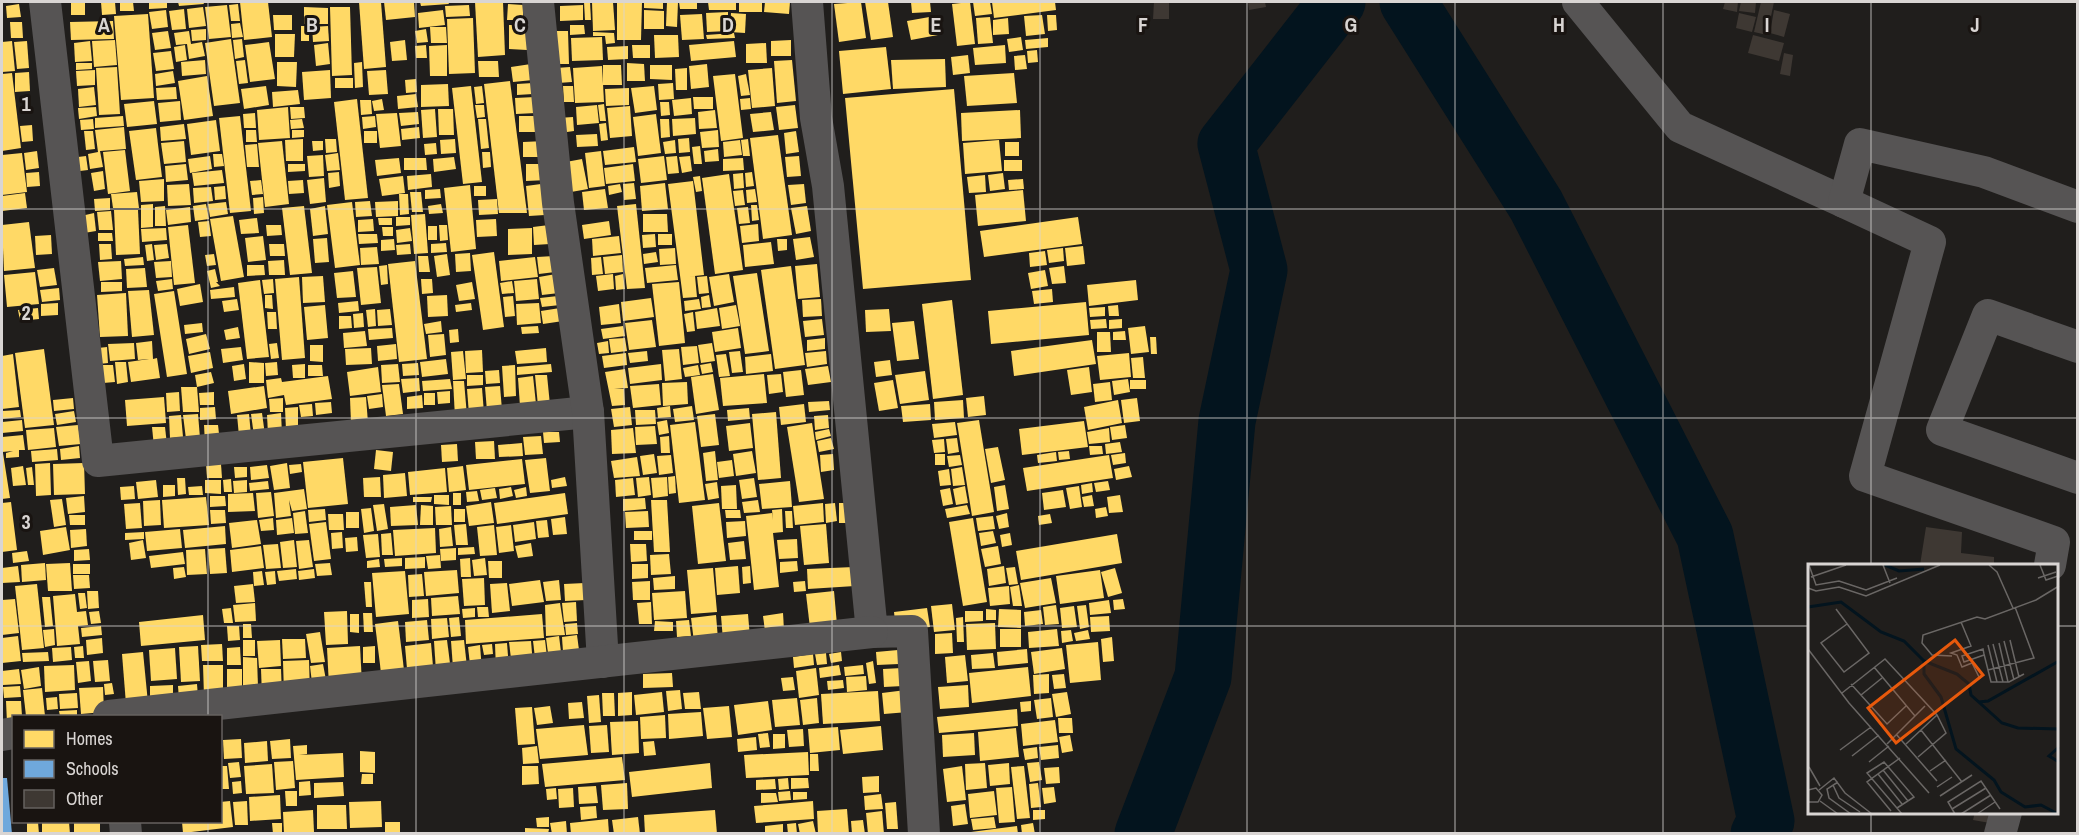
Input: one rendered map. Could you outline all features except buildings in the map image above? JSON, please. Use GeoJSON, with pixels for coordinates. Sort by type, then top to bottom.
{"type":"FeatureCollection","features":[{"type":"Feature","properties":{"kind":"street"},"geometry":{"type":"LineString","coordinates":[[45,2],[98,461],[588,412]]}},
{"type":"Feature","properties":{"kind":"street"},"geometry":{"type":"LineString","coordinates":[[538,2],[558,203],[588,412],[603,662]]}},
{"type":"Feature","properties":{"kind":"street"},"geometry":{"type":"LineString","coordinates":[[807,2],[816,118],[828,186],[872,632]]}},
{"type":"Feature","properties":{"kind":"street"},"geometry":{"type":"LineString","coordinates":[[1578,2],[1680,127],[1930,242],[1865,476],[2054,542],[2050,564]]}},
{"type":"Feature","properties":{"kind":"street"},"geometry":{"type":"LineString","coordinates":[[1844,202],[1860,144],[1984,172],[2078,207]]}},
{"type":"Feature","properties":{"kind":"street"},"geometry":{"type":"LineString","coordinates":[[2078,347],[1988,315],[1942,430],[2078,478]]}},
{"type":"Feature","properties":{"kind":"street"},"geometry":{"type":"LineString","coordinates":[[121,715],[872,632],[912,631],[924,834]]}},
{"type":"Feature","properties":{"kind":"street"},"geometry":{"type":"LineString","coordinates":[[2000,834],[2006,814]]}},
{"type":"Feature","properties":{"kind":"waterway"},"geometry":{"type":"LineString","coordinates":[[1143,834],[1203,677],[1227,421],[1259,270],[1226,144],[1337,2]]}},
{"type":"Feature","properties":{"kind":"waterway"},"geometry":{"type":"LineString","coordinates":[[1408,2],[1536,205],[1705,536],[1766,821],[1759,834]]}}]}
